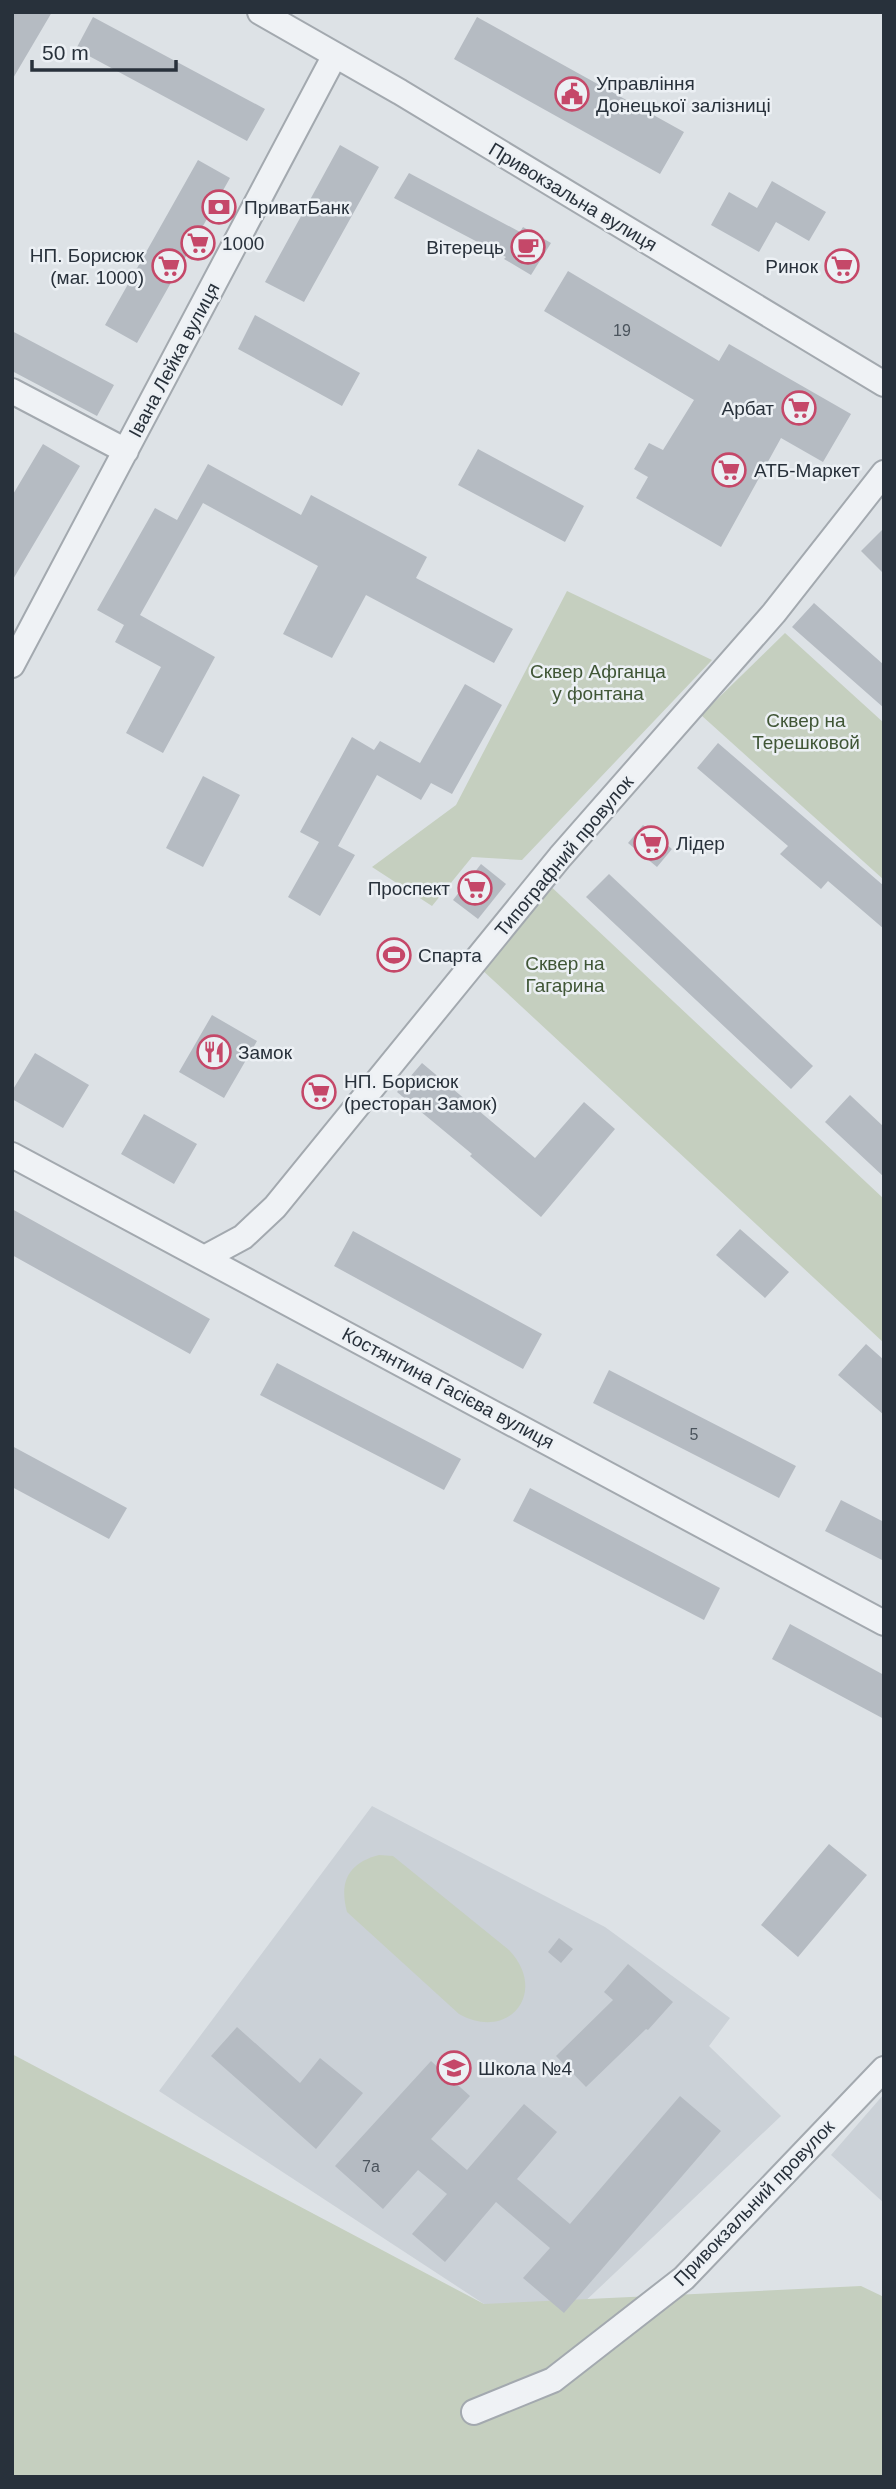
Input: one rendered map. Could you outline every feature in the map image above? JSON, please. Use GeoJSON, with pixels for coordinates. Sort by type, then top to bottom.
{"type":"FeatureCollection","features":[{"type":"Feature","properties":{"kind":"street","name":"Привокзальна вулиця"},"geometry":{"type":"LineString","coordinates":[[260,12],[884,384]]}},
{"type":"Feature","properties":{"kind":"street","name":"Івана Лейка вулиця"},"geometry":{"type":"LineString","coordinates":[[12,665],[335,55]]}},
{"type":"Feature","properties":{"kind":"street"},"geometry":{"type":"LineString","coordinates":[[12,391],[126,451]]}},
{"type":"Feature","properties":{"kind":"street","name":"Типографний провулок"},"geometry":{"type":"LineString","coordinates":[[206,1257],[243,1237],[275,1207],[560,857],[774,613],[884,473]]}},
{"type":"Feature","properties":{"kind":"street","name":"Костянтина Гасієва вулиця"},"geometry":{"type":"LineString","coordinates":[[12,1155],[884,1623]]}},
{"type":"Feature","properties":{"kind":"street","name":"Привокзальний провулок"},"geometry":{"type":"LineString","coordinates":[[474,2412],[553,2380],[684,2277],[884,2070]]}},
{"type":"Feature","properties":{"kind":"shaded area","name":"Школа №4"},"geometry":{"type":"Polygon","coordinates":[[[372,1806],[605,1927],[730,2018],[709,2046],[781,2116],[542,2342],[159,2091],[372,1806]]]}},
{"type":"Feature","properties":{"kind":"shaded area"},"geometry":{"type":"Polygon","coordinates":[[[884,2094],[884,2203],[831,2155],[884,2094]]]}},
{"type":"Feature","properties":{"kind":"green space","name":"Сквер Афганца у фонтана"},"geometry":{"type":"Polygon","coordinates":[[[567,591],[712,660],[522,860],[472,857],[432,906],[372,867],[456,805],[567,591]]]}},
{"type":"Feature","properties":{"kind":"green space","name":"Сквер на Терешковой"},"geometry":{"type":"Polygon","coordinates":[[[785,633],[884,723],[884,880],[701,715],[785,633]]]}},
{"type":"Feature","properties":{"kind":"green space","name":"Сквер на Гагарина"},"geometry":{"type":"Polygon","coordinates":[[[545,881],[884,1199],[884,1343],[480,968],[545,881]]]}},
{"type":"Feature","properties":{"kind":"green space"},"geometry":{"type":"Polygon","coordinates":[[[379,1855],[393,1856],[509,1950],[520,1966],[525,1982],[524,1996],[518,2008],[507,2017],[494,2022],[477,2021],[459,2014],[347,1912],[344,1892],[348,1875],[360,1863],[379,1855]]]}},
{"type":"Feature","properties":{"kind":"green space"},"geometry":{"type":"Polygon","coordinates":[[[12,2054],[484,2304],[861,2286],[884,2297],[884,2477],[12,2477],[12,2054]]]}},
{"type":"Feature","properties":{"kind":"building"},"geometry":{"type":"Polygon","coordinates":[[[12,12],[52,12],[12,80],[12,12]]]}},
{"type":"Feature","properties":{"kind":"building"},"geometry":{"type":"Polygon","coordinates":[[[93,17],[265,109],[247,141],[76,49],[93,17]]]}},
{"type":"Feature","properties":{"kind":"building"},"geometry":{"type":"Polygon","coordinates":[[[477,17],[684,132],[660,174],[454,59],[477,17]]]}},
{"type":"Feature","properties":{"kind":"building"},"geometry":{"type":"Polygon","coordinates":[[[340,145],[379,167],[304,302],[265,282],[340,145]]]}},
{"type":"Feature","properties":{"kind":"building"},"geometry":{"type":"Polygon","coordinates":[[[198,160],[230,178],[137,343],[105,325],[198,160]]]}},
{"type":"Feature","properties":{"kind":"building"},"geometry":{"type":"Polygon","coordinates":[[[409,173],[520,232],[523,227],[551,243],[531,275],[504,259],[506,257],[394,198],[409,173]]]}},
{"type":"Feature","properties":{"kind":"building"},"geometry":{"type":"Polygon","coordinates":[[[772,181],[826,212],[809,241],[776,222],[759,252],[711,225],[729,192],[757,208],[772,181]]]}},
{"type":"Feature","properties":{"kind":"building"},"geometry":{"type":"Polygon","coordinates":[[[568,271],[719,361],[729,344],[851,414],[823,462],[781,438],[721,547],[636,498],[648,477],[634,469],[649,443],[663,450],[694,400],[544,311],[568,271]]]}},
{"type":"Feature","properties":{"kind":"building"},"geometry":{"type":"Polygon","coordinates":[[[255,315],[360,373],[342,406],[238,349],[255,315]]]}},
{"type":"Feature","properties":{"kind":"building"},"geometry":{"type":"Polygon","coordinates":[[[12,331],[114,385],[97,416],[12,371],[12,331]]]}},
{"type":"Feature","properties":{"kind":"building"},"geometry":{"type":"Polygon","coordinates":[[[43,444],[80,466],[12,581],[12,496],[43,444]]]}},
{"type":"Feature","properties":{"kind":"building"},"geometry":{"type":"Polygon","coordinates":[[[478,449],[584,506],[565,542],[458,485],[478,449]]]}},
{"type":"Feature","properties":{"kind":"building"},"geometry":{"type":"Polygon","coordinates":[[[208,464],[301,515],[311,495],[427,557],[416,578],[513,629],[494,663],[366,595],[332,658],[283,634],[318,566],[203,503],[140,615],[215,657],[163,753],[126,733],[161,667],[115,642],[124,625],[97,610],[155,508],[177,520],[208,464]]]}},
{"type":"Feature","properties":{"kind":"building"},"geometry":{"type":"Polygon","coordinates":[[[884,528],[884,574],[861,551],[884,528]]]}},
{"type":"Feature","properties":{"kind":"building"},"geometry":{"type":"Polygon","coordinates":[[[814,603],[884,665],[884,708],[792,627],[814,603]]]}},
{"type":"Feature","properties":{"kind":"building"},"geometry":{"type":"Polygon","coordinates":[[[465,684],[502,705],[452,794],[431,783],[421,800],[377,775],[338,846],[355,855],[320,916],[288,897],[319,842],[300,832],[352,737],[374,750],[380,741],[420,763],[465,684]]]}},
{"type":"Feature","properties":{"kind":"building"},"geometry":{"type":"Polygon","coordinates":[[[718,743],[884,886],[884,929],[828,881],[821,889],[780,854],[788,846],[697,768],[718,743]]]}},
{"type":"Feature","properties":{"kind":"building"},"geometry":{"type":"Polygon","coordinates":[[[203,776],[240,795],[203,867],[166,848],[203,776]]]}},
{"type":"Feature","properties":{"kind":"building"},"geometry":{"type":"Polygon","coordinates":[[[643,825],[672,849],[657,867],[628,843],[643,825]]]}},
{"type":"Feature","properties":{"kind":"building"},"geometry":{"type":"Polygon","coordinates":[[[481,864],[506,884],[478,919],[453,900],[481,864]]]}},
{"type":"Feature","properties":{"kind":"building"},"geometry":{"type":"Polygon","coordinates":[[[609,874],[813,1066],[791,1089],[586,897],[609,874]]]}},
{"type":"Feature","properties":{"kind":"building"},"geometry":{"type":"Polygon","coordinates":[[[212,1015],[257,1041],[224,1098],[179,1072],[212,1015]]]}},
{"type":"Feature","properties":{"kind":"building"},"geometry":{"type":"Polygon","coordinates":[[[35,1053],[89,1085],[63,1128],[12,1099],[12,1091],[35,1053]]]}},
{"type":"Feature","properties":{"kind":"building"},"geometry":{"type":"Polygon","coordinates":[[[422,1063],[535,1158],[584,1102],[615,1129],[541,1217],[470,1156],[472,1154],[397,1092],[422,1063]]]}},
{"type":"Feature","properties":{"kind":"building"},"geometry":{"type":"Polygon","coordinates":[[[850,1095],[884,1127],[884,1177],[825,1122],[850,1095]]]}},
{"type":"Feature","properties":{"kind":"building"},"geometry":{"type":"Polygon","coordinates":[[[144,1114],[197,1144],[174,1184],[121,1154],[144,1114]]]}},
{"type":"Feature","properties":{"kind":"building"},"geometry":{"type":"Polygon","coordinates":[[[12,1209],[210,1319],[190,1354],[12,1255],[12,1209]]]}},
{"type":"Feature","properties":{"kind":"building"},"geometry":{"type":"Polygon","coordinates":[[[740,1229],[789,1272],[765,1298],[716,1255],[740,1229]]]}},
{"type":"Feature","properties":{"kind":"building"},"geometry":{"type":"Polygon","coordinates":[[[353,1231],[542,1334],[523,1369],[334,1266],[353,1231]]]}},
{"type":"Feature","properties":{"kind":"building"},"geometry":{"type":"Polygon","coordinates":[[[866,1344],[884,1360],[884,1415],[838,1375],[866,1344]]]}},
{"type":"Feature","properties":{"kind":"building"},"geometry":{"type":"Polygon","coordinates":[[[277,1363],[461,1459],[444,1490],[260,1395],[277,1363]]]}},
{"type":"Feature","properties":{"kind":"building"},"geometry":{"type":"Polygon","coordinates":[[[609,1370],[796,1466],[779,1498],[593,1403],[609,1370]]]}},
{"type":"Feature","properties":{"kind":"building"},"geometry":{"type":"Polygon","coordinates":[[[12,1446],[127,1508],[109,1539],[12,1487],[12,1446]]]}},
{"type":"Feature","properties":{"kind":"building"},"geometry":{"type":"Polygon","coordinates":[[[530,1488],[720,1588],[704,1620],[513,1521],[530,1488]]]}},
{"type":"Feature","properties":{"kind":"building"},"geometry":{"type":"Polygon","coordinates":[[[841,1500],[884,1522],[884,1561],[825,1531],[841,1500]]]}},
{"type":"Feature","properties":{"kind":"building"},"geometry":{"type":"Polygon","coordinates":[[[790,1624],[884,1675],[884,1719],[772,1659],[790,1624]]]}},
{"type":"Feature","properties":{"kind":"building"},"geometry":{"type":"Polygon","coordinates":[[[829,1844],[867,1875],[798,1957],[761,1925],[829,1844]]]}},
{"type":"Feature","properties":{"kind":"building"},"geometry":{"type":"Polygon","coordinates":[[[559,1938],[573,1949],[561,1963],[548,1952],[559,1938]]]}},
{"type":"Feature","properties":{"kind":"building"},"geometry":{"type":"Polygon","coordinates":[[[628,1964],[673,2002],[648,2030],[586,2087],[556,2056],[613,2000],[604,1992],[628,1964]]]}},
{"type":"Feature","properties":{"kind":"building"},"geometry":{"type":"Polygon","coordinates":[[[237,2027],[300,2083],[320,2058],[363,2093],[316,2149],[211,2056],[237,2027]]]}},
{"type":"Feature","properties":{"kind":"building"},"geometry":{"type":"Polygon","coordinates":[[[431,2061],[470,2096],[431,2139],[467,2170],[524,2104],[557,2132],[517,2179],[570,2224],[680,2096],[721,2131],[564,2313],[523,2278],[550,2248],[496,2202],[445,2262],[412,2234],[447,2194],[418,2170],[383,2209],[335,2166],[431,2061]]]}},
{"type":"Feature","properties":{"kind":"place","name":"Управління Донецької залізниці"},"geometry":{"type":"Point","coordinates":[572,94]}},
{"type":"Feature","properties":{"kind":"place","name":"ПриватБанк"},"geometry":{"type":"Point","coordinates":[219,207]}},
{"type":"Feature","properties":{"kind":"place","name":"1000"},"geometry":{"type":"Point","coordinates":[198,243]}},
{"type":"Feature","properties":{"kind":"place","name":"Вітерець"},"geometry":{"type":"Point","coordinates":[528,247]}},
{"type":"Feature","properties":{"kind":"place","name":"НП. Борисюк (маг. 1000)"},"geometry":{"type":"Point","coordinates":[169,266]}},
{"type":"Feature","properties":{"kind":"place","name":"Ринок"},"geometry":{"type":"Point","coordinates":[842,266]}},
{"type":"Feature","properties":{"kind":"place","name":"Арбат"},"geometry":{"type":"Point","coordinates":[799,408]}},
{"type":"Feature","properties":{"kind":"place","name":"АТБ-Маркет"},"geometry":{"type":"Point","coordinates":[729,470]}},
{"type":"Feature","properties":{"kind":"place","name":"Лідер"},"geometry":{"type":"Point","coordinates":[651,843]}},
{"type":"Feature","properties":{"kind":"place","name":"Проспект"},"geometry":{"type":"Point","coordinates":[475,888]}},
{"type":"Feature","properties":{"kind":"place","name":"Спарта"},"geometry":{"type":"Point","coordinates":[394,955]}},
{"type":"Feature","properties":{"kind":"place","name":"Замок"},"geometry":{"type":"Point","coordinates":[214,1052]}},
{"type":"Feature","properties":{"kind":"place","name":"НП. Борисюк (ресторан Замок)"},"geometry":{"type":"Point","coordinates":[319,1092]}},
{"type":"Feature","properties":{"kind":"place","name":"Школа №4"},"geometry":{"type":"Point","coordinates":[454,2068]}}]}
